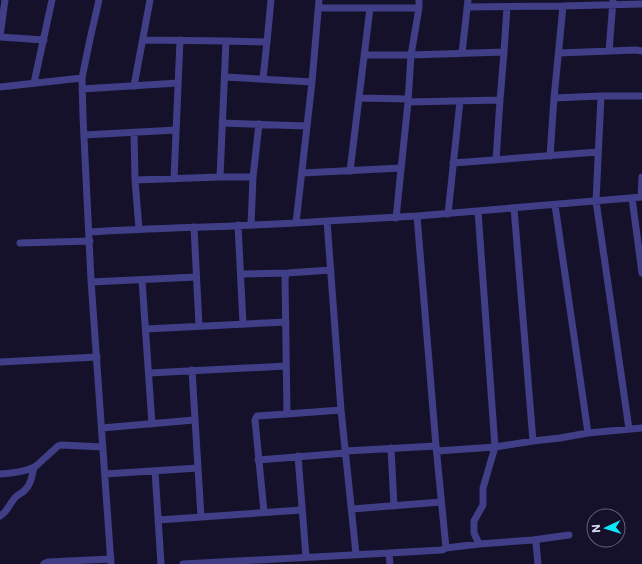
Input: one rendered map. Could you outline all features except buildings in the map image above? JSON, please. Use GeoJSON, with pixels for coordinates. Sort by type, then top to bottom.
{"type":"FeatureCollection","features":[{"type":"Feature","properties":{"kind":"street"},"geometry":{"type":"LineString","coordinates":[[5,0],[0,36],[44,40]]}},
{"type":"Feature","properties":{"kind":"street"},"geometry":{"type":"LineString","coordinates":[[34,83],[52,0]]}},
{"type":"Feature","properties":{"kind":"street"},"geometry":{"type":"LineString","coordinates":[[44,564],[48,562],[111,562],[91,282],[82,89],[82,78],[99,0]]}},
{"type":"Feature","properties":{"kind":"street"},"geometry":{"type":"LineString","coordinates":[[134,86],[150,0]]}},
{"type":"Feature","properties":{"kind":"street"},"geometry":{"type":"LineString","coordinates":[[263,79],[271,0]]}},
{"type":"Feature","properties":{"kind":"street"},"geometry":{"type":"LineString","coordinates":[[296,223],[312,82],[319,0]]}},
{"type":"Feature","properties":{"kind":"street"},"geometry":{"type":"LineString","coordinates":[[609,51],[613,2]]}},
{"type":"Feature","properties":{"kind":"street"},"geometry":{"type":"LineString","coordinates":[[462,53],[468,3],[507,7],[563,6],[613,2],[642,4]]}},
{"type":"Feature","properties":{"kind":"street"},"geometry":{"type":"LineString","coordinates":[[319,8],[370,8],[419,4],[411,55],[408,101],[396,218]]}},
{"type":"Feature","properties":{"kind":"street"},"geometry":{"type":"LineString","coordinates":[[550,156],[563,6]]}},
{"type":"Feature","properties":{"kind":"street"},"geometry":{"type":"LineString","coordinates":[[496,160],[507,7]]}},
{"type":"Feature","properties":{"kind":"street"},"geometry":{"type":"LineString","coordinates":[[350,171],[370,8]]}},
{"type":"Feature","properties":{"kind":"street"},"geometry":{"type":"LineString","coordinates":[[142,40],[267,41]]}},
{"type":"Feature","properties":{"kind":"street"},"geometry":{"type":"LineString","coordinates":[[174,179],[180,40]]}},
{"type":"Feature","properties":{"kind":"street"},"geometry":{"type":"LineString","coordinates":[[220,177],[226,41]]}},
{"type":"Feature","properties":{"kind":"street"},"geometry":{"type":"LineString","coordinates":[[559,53],[642,51]]}},
{"type":"Feature","properties":{"kind":"street"},"geometry":{"type":"LineString","coordinates":[[364,55],[504,52]]}},
{"type":"Feature","properties":{"kind":"street"},"geometry":{"type":"LineString","coordinates":[[225,77],[312,82]]}},
{"type":"Feature","properties":{"kind":"street"},"geometry":{"type":"LineString","coordinates":[[0,87],[82,78]]}},
{"type":"Feature","properties":{"kind":"street"},"geometry":{"type":"LineString","coordinates":[[82,89],[178,83]]}},
{"type":"Feature","properties":{"kind":"street"},"geometry":{"type":"LineString","coordinates":[[601,96],[596,201],[630,429]]}},
{"type":"Feature","properties":{"kind":"street"},"geometry":{"type":"LineString","coordinates":[[554,98],[642,96]]}},
{"type":"Feature","properties":{"kind":"street"},"geometry":{"type":"LineString","coordinates":[[359,98],[408,101],[500,100]]}},
{"type":"Feature","properties":{"kind":"street"},"geometry":{"type":"LineString","coordinates":[[448,214],[460,101]]}},
{"type":"Feature","properties":{"kind":"street"},"geometry":{"type":"LineString","coordinates":[[222,123],[307,126]]}},
{"type":"Feature","properties":{"kind":"street"},"geometry":{"type":"LineString","coordinates":[[251,225],[252,177],[259,124]]}},
{"type":"Feature","properties":{"kind":"street"},"geometry":{"type":"LineString","coordinates":[[84,135],[176,130]]}},
{"type":"Feature","properties":{"kind":"street"},"geometry":{"type":"LineString","coordinates":[[134,132],[138,229]]}},
{"type":"Feature","properties":{"kind":"street"},"geometry":{"type":"LineString","coordinates":[[453,163],[598,152]]}},
{"type":"Feature","properties":{"kind":"street"},"geometry":{"type":"LineString","coordinates":[[302,173],[401,168]]}},
{"type":"Feature","properties":{"kind":"street"},"geometry":{"type":"LineString","coordinates":[[135,180],[252,177]]}},
{"type":"Feature","properties":{"kind":"street"},"geometry":{"type":"LineString","coordinates":[[89,232],[396,218],[632,198],[641,197],[642,177]]}},
{"type":"Feature","properties":{"kind":"street"},"geometry":{"type":"LineString","coordinates":[[632,198],[642,273]]}},
{"type":"Feature","properties":{"kind":"street"},"geometry":{"type":"LineString","coordinates":[[555,205],[588,433]]}},
{"type":"Feature","properties":{"kind":"street"},"geometry":{"type":"LineString","coordinates":[[514,208],[533,441]]}},
{"type":"Feature","properties":{"kind":"street"},"geometry":{"type":"LineString","coordinates":[[478,211],[495,447],[483,488],[483,506],[474,521],[474,533],[480,544]]}},
{"type":"Feature","properties":{"kind":"street"},"geometry":{"type":"LineString","coordinates":[[418,216],[446,548]]}},
{"type":"Feature","properties":{"kind":"street"},"geometry":{"type":"LineString","coordinates":[[327,221],[341,410],[356,554]]}},
{"type":"Feature","properties":{"kind":"street"},"geometry":{"type":"LineString","coordinates":[[238,225],[243,324]]}},
{"type":"Feature","properties":{"kind":"street"},"geometry":{"type":"LineString","coordinates":[[194,227],[199,326]]}},
{"type":"Feature","properties":{"kind":"street"},"geometry":{"type":"LineString","coordinates":[[20,243],[90,242]]}},
{"type":"Feature","properties":{"kind":"street"},"geometry":{"type":"LineString","coordinates":[[240,274],[331,270]]}},
{"type":"Feature","properties":{"kind":"street"},"geometry":{"type":"LineString","coordinates":[[287,273],[285,278],[287,414]]}},
{"type":"Feature","properties":{"kind":"street"},"geometry":{"type":"LineString","coordinates":[[91,282],[196,277]]}},
{"type":"Feature","properties":{"kind":"street"},"geometry":{"type":"LineString","coordinates":[[142,280],[152,424]]}},
{"type":"Feature","properties":{"kind":"street"},"geometry":{"type":"LineString","coordinates":[[146,329],[286,322]]}},
{"type":"Feature","properties":{"kind":"street"},"geometry":{"type":"LineString","coordinates":[[0,362],[97,357]]}},
{"type":"Feature","properties":{"kind":"street"},"geometry":{"type":"LineString","coordinates":[[149,373],[286,366]]}},
{"type":"Feature","properties":{"kind":"street"},"geometry":{"type":"LineString","coordinates":[[192,370],[201,517]]}},
{"type":"Feature","properties":{"kind":"street"},"geometry":{"type":"LineString","coordinates":[[264,512],[258,460],[256,416],[341,410]]}},
{"type":"Feature","properties":{"kind":"street"},"geometry":{"type":"LineString","coordinates":[[102,428],[194,420]]}},
{"type":"Feature","properties":{"kind":"street"},"geometry":{"type":"LineString","coordinates":[[258,460],[390,448],[495,447],[588,433],[642,428]]}},
{"type":"Feature","properties":{"kind":"street"},"geometry":{"type":"LineString","coordinates":[[0,474],[26,470],[34,467],[61,445],[103,447]]}},
{"type":"Feature","properties":{"kind":"street"},"geometry":{"type":"LineString","coordinates":[[390,448],[394,506]]}},
{"type":"Feature","properties":{"kind":"street"},"geometry":{"type":"LineString","coordinates":[[298,456],[306,557]]}},
{"type":"Feature","properties":{"kind":"street"},"geometry":{"type":"LineString","coordinates":[[0,516],[5,512],[15,497],[26,490],[31,480],[34,467]]}},
{"type":"Feature","properties":{"kind":"street"},"geometry":{"type":"LineString","coordinates":[[105,474],[198,468]]}},
{"type":"Feature","properties":{"kind":"street"},"geometry":{"type":"LineString","coordinates":[[155,471],[161,564]]}},
{"type":"Feature","properties":{"kind":"street"},"geometry":{"type":"LineString","coordinates":[[352,509],[442,502]]}},
{"type":"Feature","properties":{"kind":"street"},"geometry":{"type":"LineString","coordinates":[[158,520],[302,510]]}},
{"type":"Feature","properties":{"kind":"street"},"geometry":{"type":"LineString","coordinates":[[183,564],[442,550],[446,548],[569,535]]}},
{"type":"Feature","properties":{"kind":"street"},"geometry":{"type":"LineString","coordinates":[[533,540],[536,542],[538,564]]}},
{"type":"Feature","properties":{"kind":"street"},"geometry":{"type":"LineString","coordinates":[[389,553],[390,564]]}}]}
